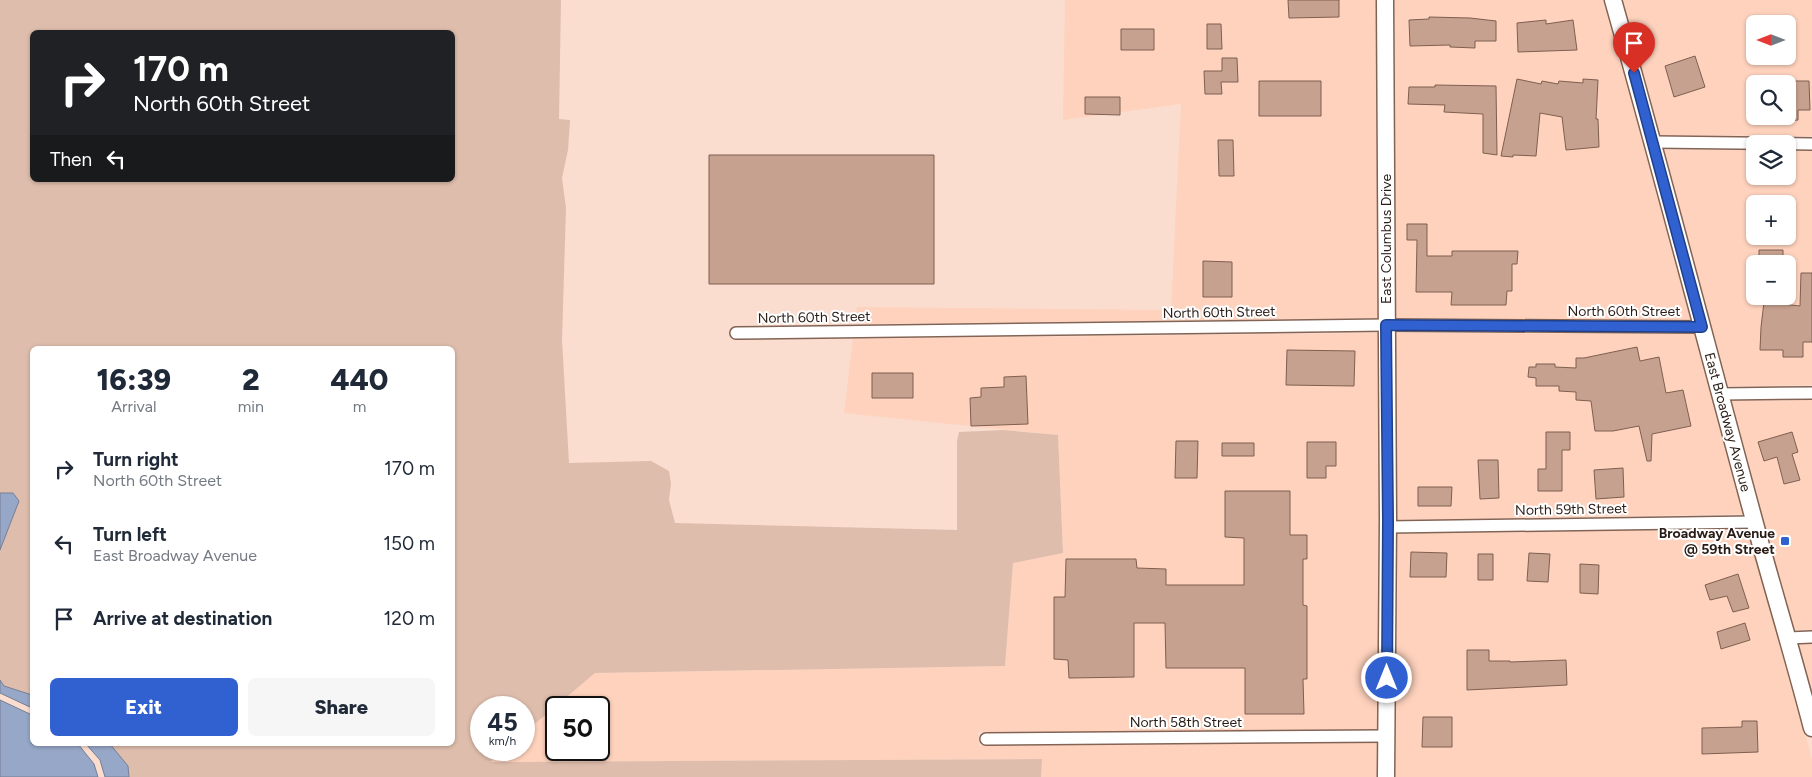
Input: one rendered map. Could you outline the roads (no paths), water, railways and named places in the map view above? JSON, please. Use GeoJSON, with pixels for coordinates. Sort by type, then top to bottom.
{"type":"FeatureCollection","features":[{"type":"Feature","properties":{"kind":"main road","name":"East Columbus Drive"},"geometry":{"type":"LineString","coordinates":[[1385,0],[1388,527],[1386,777]]}},
{"type":"Feature","properties":{"kind":"main road","name":"East Broadway Avenue"},"geometry":{"type":"LineString","coordinates":[[1613,0],[1654,142],[1754,522],[1812,728]]}},
{"type":"Feature","properties":{"kind":"street"},"geometry":{"type":"LineString","coordinates":[[1654,142],[1812,144]]}},
{"type":"Feature","properties":{"kind":"street","name":"North 60th Street"},"geometry":{"type":"LineString","coordinates":[[736,333],[1386,325],[1702,327]]}},
{"type":"Feature","properties":{"kind":"street"},"geometry":{"type":"LineString","coordinates":[[1721,394],[1812,392]]}},
{"type":"Feature","properties":{"kind":"street","name":"North 59th Street"},"geometry":{"type":"LineString","coordinates":[[1388,527],[1754,522]]}},
{"type":"Feature","properties":{"kind":"street"},"geometry":{"type":"LineString","coordinates":[[1788,638],[1812,637]]}},
{"type":"Feature","properties":{"kind":"street","name":"North 58th Street"},"geometry":{"type":"LineString","coordinates":[[986,739],[1386,736]]}},
{"type":"Feature","properties":{"kind":"water"},"geometry":{"type":"Polygon","coordinates":[[[0,493],[13,493],[19,501],[0,550],[0,493]]]}},
{"type":"Feature","properties":{"kind":"water"},"geometry":{"type":"Polygon","coordinates":[[[0,680],[4,686],[30,694],[30,707],[0,693],[0,680]]]}},
{"type":"Feature","properties":{"kind":"water"},"geometry":{"type":"Polygon","coordinates":[[[0,700],[30,714],[30,746],[80,746],[94,764],[98,777],[0,777],[0,700]]]}},
{"type":"Feature","properties":{"kind":"water"},"geometry":{"type":"Polygon","coordinates":[[[88,746],[112,746],[128,766],[129,777],[105,777],[100,760],[88,746]]]}},
{"type":"Feature","properties":{"kind":"place","name":"Broadway Avenue @ 59th Street"},"geometry":{"type":"Point","coordinates":[1785,541]}}]}
